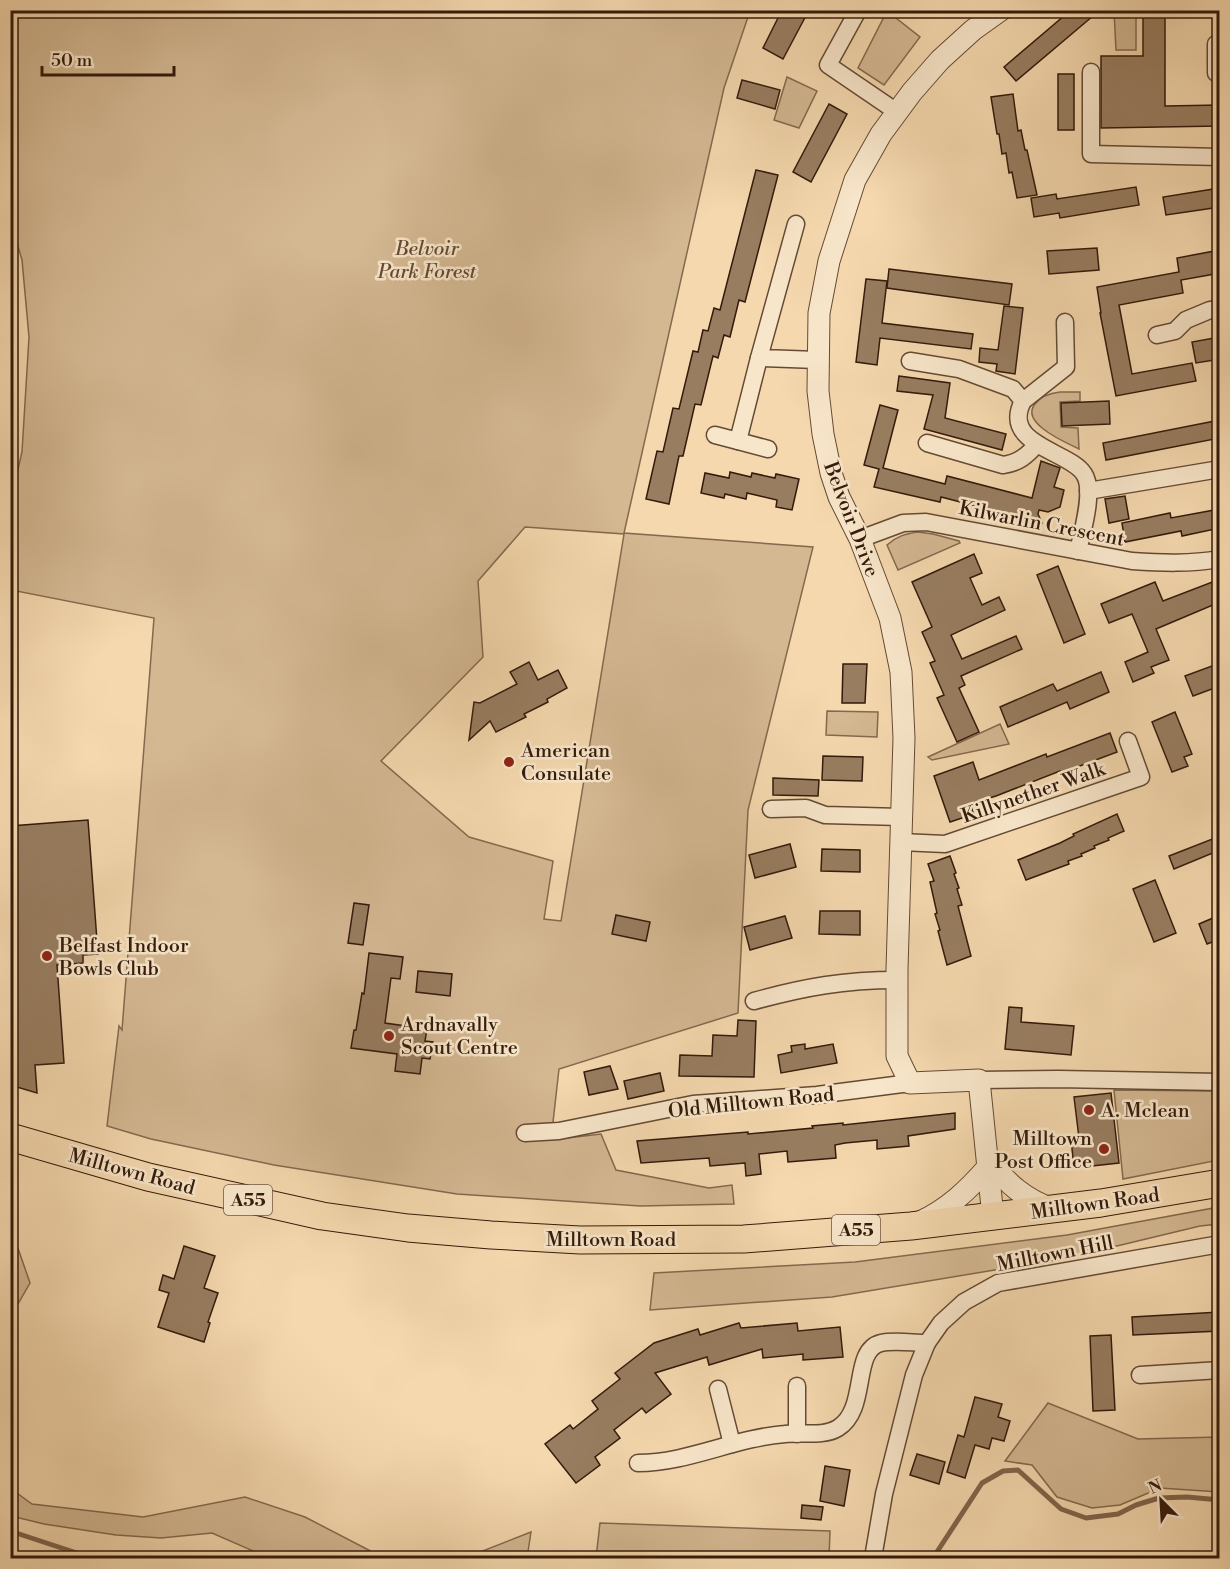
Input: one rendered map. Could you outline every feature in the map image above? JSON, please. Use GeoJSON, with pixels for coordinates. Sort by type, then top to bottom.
{"type":"FeatureCollection","features":[{"type":"Feature","properties":{"kind":"highway","name":"Milltown Road"},"geometry":{"type":"LineString","coordinates":[[10,1137],[148,1177],[322,1216],[419,1229],[580,1240],[744,1239],[911,1226],[1055,1209],[1220,1183]]}},
{"type":"Feature","properties":{"kind":"street","name":"Belvoir Drive"},"geometry":{"type":"LineString","coordinates":[[910,1083],[897,1056],[904,738],[901,672],[890,618],[860,539],[839,497],[831,473],[822,423],[817,360],[819,313],[829,261],[855,180],[881,134],[940,60],[972,30],[1002,10]]}},
{"type":"Feature","properties":{"kind":"street"},"geometry":{"type":"LineString","coordinates":[[856,14],[828,65],[897,112]]}},
{"type":"Feature","properties":{"kind":"street"},"geometry":{"type":"LineString","coordinates":[[1216,73],[1216,44],[1220,44]]}},
{"type":"Feature","properties":{"kind":"street"},"geometry":{"type":"LineString","coordinates":[[1092,72],[1091,154],[1220,157]]}},
{"type":"Feature","properties":{"kind":"street"},"geometry":{"type":"LineString","coordinates":[[738,441],[796,224]]}},
{"type":"Feature","properties":{"kind":"street"},"geometry":{"type":"LineString","coordinates":[[1157,335],[1175,331],[1185,321],[1209,310],[1220,308]]}},
{"type":"Feature","properties":{"kind":"street"},"geometry":{"type":"LineString","coordinates":[[1065,322],[1066,367],[1023,401],[1019,408],[1019,419],[1028,437],[1078,467],[1085,474],[1088,491],[1078,551]]}},
{"type":"Feature","properties":{"kind":"street"},"geometry":{"type":"LineString","coordinates":[[759,358],[817,360]]}},
{"type":"Feature","properties":{"kind":"street"},"geometry":{"type":"LineString","coordinates":[[909,361],[959,369],[1013,389],[1023,401]]}},
{"type":"Feature","properties":{"kind":"street"},"geometry":{"type":"LineString","coordinates":[[715,435],[768,449]]}},
{"type":"Feature","properties":{"kind":"street"},"geometry":{"type":"LineString","coordinates":[[927,443],[1003,465],[1021,459],[1037,444]]}},
{"type":"Feature","properties":{"kind":"street"},"geometry":{"type":"LineString","coordinates":[[1088,491],[1220,469]]}},
{"type":"Feature","properties":{"kind":"street","name":"Kilwarlin Crescent"},"geometry":{"type":"LineString","coordinates":[[860,539],[903,523],[926,522],[1132,561],[1166,564],[1220,559]]}},
{"type":"Feature","properties":{"kind":"street","name":"Killynether Walk"},"geometry":{"type":"LineString","coordinates":[[901,842],[945,844],[1141,777],[1128,741]]}},
{"type":"Feature","properties":{"kind":"street"},"geometry":{"type":"LineString","coordinates":[[771,809],[806,808],[825,815],[901,817]]}},
{"type":"Feature","properties":{"kind":"street"},"geometry":{"type":"LineString","coordinates":[[754,1001],[827,984],[856,980],[897,980]]}},
{"type":"Feature","properties":{"kind":"street","name":"Old Milltown Road"},"geometry":{"type":"LineString","coordinates":[[525,1133],[559,1131],[693,1104],[817,1095],[910,1083],[1058,1079],[1220,1082]]}},
{"type":"Feature","properties":{"kind":"street"},"geometry":{"type":"LineString","coordinates":[[978,1080],[993,1217]]}},
{"type":"Feature","properties":{"kind":"street"},"geometry":{"type":"LineString","coordinates":[[988,1164],[1025,1197],[1055,1209]]}},
{"type":"Feature","properties":{"kind":"street"},"geometry":{"type":"LineString","coordinates":[[911,1226],[939,1213],[958,1198],[988,1164]]}},
{"type":"Feature","properties":{"kind":"street","name":"Milltown Hill"},"geometry":{"type":"LineString","coordinates":[[873,1558],[884,1494],[914,1376],[927,1343],[941,1323],[964,1302],[998,1283],[1220,1244]]}},
{"type":"Feature","properties":{"kind":"street"},"geometry":{"type":"LineString","coordinates":[[638,1462],[668,1461],[732,1444],[784,1434],[823,1433],[836,1429],[852,1415],[863,1362],[871,1349],[878,1343],[927,1343]]}},
{"type":"Feature","properties":{"kind":"street"},"geometry":{"type":"LineString","coordinates":[[1140,1375],[1220,1370]]}},
{"type":"Feature","properties":{"kind":"street"},"geometry":{"type":"LineString","coordinates":[[796,1434],[797,1386]]}},
{"type":"Feature","properties":{"kind":"street"},"geometry":{"type":"LineString","coordinates":[[718,1389],[732,1444]]}},
{"type":"Feature","properties":{"kind":"green space","name":"Belvoir Park Forest"},"geometry":{"type":"Polygon","coordinates":[[[10,11],[750,11],[724,88],[624,533],[813,547],[748,810],[738,1013],[559,1069],[551,1140],[601,1134],[616,1170],[709,1188],[732,1185],[734,1204],[640,1206],[457,1194],[274,1165],[151,1139],[107,1126],[119,1026],[122,1030],[154,618],[11,590],[11,500],[22,452],[29,337],[22,260],[11,223],[10,11]],[[525,527],[478,581],[483,657],[381,761],[469,837],[553,861],[544,919],[561,921],[624,534],[525,527]]]}},
{"type":"Feature","properties":{"kind":"green space"},"geometry":{"type":"Polygon","coordinates":[[[887,11],[920,37],[884,85],[858,68],[887,11]]]}},
{"type":"Feature","properties":{"kind":"green space"},"geometry":{"type":"Polygon","coordinates":[[[1114,11],[1136,11],[1136,50],[1116,50],[1114,11]]]}},
{"type":"Feature","properties":{"kind":"green space"},"geometry":{"type":"Polygon","coordinates":[[[787,77],[817,91],[799,128],[774,120],[787,77]]]}},
{"type":"Feature","properties":{"kind":"green space"},"geometry":{"type":"Polygon","coordinates":[[[1080,392],[1080,401],[1060,402],[1061,427],[1078,428],[1079,449],[1046,431],[1033,418],[1032,411],[1037,401],[1046,395],[1080,392]]]}},
{"type":"Feature","properties":{"kind":"green space"},"geometry":{"type":"Polygon","coordinates":[[[918,532],[933,534],[960,543],[898,570],[887,545],[901,536],[918,532]]]}},
{"type":"Feature","properties":{"kind":"green space"},"geometry":{"type":"Polygon","coordinates":[[[827,711],[878,712],[877,737],[826,735],[827,711]]]}},
{"type":"Feature","properties":{"kind":"green space"},"geometry":{"type":"Polygon","coordinates":[[[1000,724],[1009,744],[932,760],[928,757],[1000,724]]]}},
{"type":"Feature","properties":{"kind":"green space"},"geometry":{"type":"Polygon","coordinates":[[[1114,1090],[1219,1091],[1219,1160],[1123,1179],[1114,1090]]]}},
{"type":"Feature","properties":{"kind":"green space"},"geometry":{"type":"Polygon","coordinates":[[[1219,1207],[1219,1224],[1200,1226],[1067,1258],[832,1297],[650,1310],[654,1273],[855,1262],[1067,1235],[1219,1207]]]}},
{"type":"Feature","properties":{"kind":"green space"},"geometry":{"type":"Polygon","coordinates":[[[11,1228],[30,1283],[10,1316],[11,1228]]]}},
{"type":"Feature","properties":{"kind":"green space"},"geometry":{"type":"Polygon","coordinates":[[[1048,1403],[1138,1439],[1219,1437],[1219,1492],[1160,1488],[1120,1505],[1092,1508],[1057,1497],[1032,1465],[1005,1461],[1048,1403]]]}},
{"type":"Feature","properties":{"kind":"green space"},"geometry":{"type":"Polygon","coordinates":[[[10,1488],[32,1504],[143,1517],[245,1497],[305,1517],[384,1558],[269,1558],[212,1533],[161,1538],[116,1535],[44,1524],[11,1516],[10,1488]]]}},
{"type":"Feature","properties":{"kind":"green space"},"geometry":{"type":"Polygon","coordinates":[[[600,1523],[830,1531],[829,1558],[596,1558],[600,1523]]]}},
{"type":"Feature","properties":{"kind":"green space"},"geometry":{"type":"Polygon","coordinates":[[[531,1532],[527,1558],[426,1558],[470,1556],[531,1532]]]}},
{"type":"Feature","properties":{"kind":"building"},"geometry":{"type":"Polygon","coordinates":[[[782,10],[809,10],[783,59],[763,48],[782,10]]]}},
{"type":"Feature","properties":{"kind":"building"},"geometry":{"type":"Polygon","coordinates":[[[1071,10],[1100,10],[1016,81],[1004,67],[1071,10]]]}},
{"type":"Feature","properties":{"kind":"building"},"geometry":{"type":"Polygon","coordinates":[[[1143,10],[1165,10],[1165,106],[1220,105],[1220,126],[1101,128],[1101,56],[1143,56],[1143,10]]]}},
{"type":"Feature","properties":{"kind":"building"},"geometry":{"type":"Polygon","coordinates":[[[1058,74],[1074,74],[1074,130],[1058,130],[1058,74]]]}},
{"type":"Feature","properties":{"kind":"building"},"geometry":{"type":"Polygon","coordinates":[[[742,80],[780,90],[775,109],[737,98],[742,80]]]}},
{"type":"Feature","properties":{"kind":"building"},"geometry":{"type":"Polygon","coordinates":[[[1013,94],[1018,131],[1021,130],[1025,150],[1027,150],[1037,195],[1017,198],[1012,172],[1009,173],[1006,153],[1002,154],[991,97],[1013,94]]]}},
{"type":"Feature","properties":{"kind":"building"},"geometry":{"type":"Polygon","coordinates":[[[829,104],[847,114],[811,182],[793,172],[829,104]]]}},
{"type":"Feature","properties":{"kind":"building"},"geometry":{"type":"Polygon","coordinates":[[[756,170],[778,175],[745,302],[739,300],[730,337],[724,335],[718,358],[713,356],[701,405],[695,404],[683,456],[679,456],[669,504],[646,499],[657,451],[663,452],[673,408],[679,409],[693,351],[698,352],[703,330],[708,331],[714,308],[720,310],[756,170]]]}},
{"type":"Feature","properties":{"kind":"building"},"geometry":{"type":"Polygon","coordinates":[[[1136,187],[1139,205],[1060,218],[1059,213],[1034,217],[1031,198],[1056,194],[1057,199],[1136,187]]]}},
{"type":"Feature","properties":{"kind":"building"},"geometry":{"type":"Polygon","coordinates":[[[1220,188],[1220,207],[1166,215],[1163,197],[1220,188]]]}},
{"type":"Feature","properties":{"kind":"building"},"geometry":{"type":"Polygon","coordinates":[[[1097,248],[1099,270],[1049,274],[1047,251],[1097,248]]]}},
{"type":"Feature","properties":{"kind":"building"},"geometry":{"type":"Polygon","coordinates":[[[1220,250],[1220,273],[1181,280],[1183,293],[1119,305],[1132,374],[1192,363],[1196,381],[1116,396],[1097,287],[1179,272],[1177,258],[1220,250]]]}},
{"type":"Feature","properties":{"kind":"building"},"geometry":{"type":"Polygon","coordinates":[[[889,269],[1012,284],[1009,305],[887,288],[889,269]]]}},
{"type":"Feature","properties":{"kind":"building"},"geometry":{"type":"Polygon","coordinates":[[[866,279],[887,281],[882,323],[973,334],[971,349],[880,338],[877,365],[856,362],[866,279]]]}},
{"type":"Feature","properties":{"kind":"building"},"geometry":{"type":"Polygon","coordinates":[[[1004,306],[1023,308],[1015,374],[996,371],[997,364],[979,362],[980,348],[998,350],[1004,306]]]}},
{"type":"Feature","properties":{"kind":"building"},"geometry":{"type":"Polygon","coordinates":[[[1220,337],[1220,359],[1196,363],[1192,342],[1220,337]]]}},
{"type":"Feature","properties":{"kind":"building"},"geometry":{"type":"Polygon","coordinates":[[[899,376],[950,383],[945,418],[1006,434],[1002,450],[924,429],[933,395],[897,391],[899,376]]]}},
{"type":"Feature","properties":{"kind":"building"},"geometry":{"type":"Polygon","coordinates":[[[1109,401],[1110,424],[1062,426],[1061,403],[1109,401]]]}},
{"type":"Feature","properties":{"kind":"building"},"geometry":{"type":"Polygon","coordinates":[[[880,405],[898,410],[883,468],[945,484],[947,476],[1032,498],[1041,461],[1060,468],[1054,487],[1064,490],[1060,507],[1048,512],[1039,510],[1038,514],[1042,523],[941,497],[940,502],[874,487],[879,469],[864,465],[880,405]]]}},
{"type":"Feature","properties":{"kind":"building"},"geometry":{"type":"Polygon","coordinates":[[[1220,420],[1220,438],[1106,460],[1103,443],[1220,420]]]}},
{"type":"Feature","properties":{"kind":"building"},"geometry":{"type":"Polygon","coordinates":[[[730,472],[751,477],[752,473],[775,478],[776,474],[799,479],[792,510],[776,507],[777,500],[747,493],[746,499],[725,494],[724,498],[701,493],[705,473],[729,478],[730,472]]]}},
{"type":"Feature","properties":{"kind":"building"},"geometry":{"type":"Polygon","coordinates":[[[1125,496],[1129,519],[1109,523],[1105,499],[1125,496]]]}},
{"type":"Feature","properties":{"kind":"building"},"geometry":{"type":"Polygon","coordinates":[[[1220,509],[1220,528],[1182,536],[1181,531],[1125,542],[1122,523],[1170,513],[1171,518],[1220,509]]]}},
{"type":"Feature","properties":{"kind":"building"},"geometry":{"type":"Polygon","coordinates":[[[974,554],[982,573],[970,578],[982,605],[999,597],[1005,610],[951,635],[962,659],[1016,636],[1022,649],[961,676],[965,685],[959,688],[979,732],[957,742],[937,698],[944,695],[930,663],[935,661],[922,632],[932,627],[912,582],[974,554]]]}},
{"type":"Feature","properties":{"kind":"building"},"geometry":{"type":"Polygon","coordinates":[[[1058,566],[1085,634],[1064,643],[1037,575],[1058,566]]]}},
{"type":"Feature","properties":{"kind":"building"},"geometry":{"type":"Polygon","coordinates":[[[1220,579],[1220,602],[1156,629],[1169,660],[1151,667],[1154,673],[1133,682],[1125,662],[1148,652],[1132,614],[1109,623],[1101,604],[1155,582],[1163,601],[1220,579]]]}},
{"type":"Feature","properties":{"kind":"building"},"geometry":{"type":"Polygon","coordinates":[[[529,662],[538,680],[558,670],[567,688],[547,699],[548,702],[524,714],[526,717],[496,732],[490,721],[469,740],[474,702],[480,703],[517,684],[510,672],[529,662]]]}},
{"type":"Feature","properties":{"kind":"building"},"geometry":{"type":"Polygon","coordinates":[[[1220,663],[1220,686],[1193,696],[1185,676],[1220,663]]]}},
{"type":"Feature","properties":{"kind":"building"},"geometry":{"type":"Polygon","coordinates":[[[843,664],[867,664],[865,703],[842,703],[843,664]]]}},
{"type":"Feature","properties":{"kind":"building"},"geometry":{"type":"Polygon","coordinates":[[[1101,672],[1109,692],[1070,709],[1067,702],[1008,727],[1000,707],[1053,684],[1057,691],[1101,672]]]}},
{"type":"Feature","properties":{"kind":"building"},"geometry":{"type":"Polygon","coordinates":[[[1175,712],[1192,754],[1184,757],[1188,766],[1172,772],[1152,722],[1175,712]]]}},
{"type":"Feature","properties":{"kind":"building"},"geometry":{"type":"Polygon","coordinates":[[[1110,733],[1117,752],[970,804],[974,814],[950,822],[934,776],[973,762],[979,780],[1046,754],[1047,757],[1110,733]]]}},
{"type":"Feature","properties":{"kind":"building"},"geometry":{"type":"Polygon","coordinates":[[[823,756],[863,757],[862,781],[822,780],[823,756]]]}},
{"type":"Feature","properties":{"kind":"building"},"geometry":{"type":"Polygon","coordinates":[[[773,778],[819,780],[818,796],[773,795],[773,778]]]}},
{"type":"Feature","properties":{"kind":"building"},"geometry":{"type":"Polygon","coordinates":[[[1117,814],[1124,831],[1094,846],[1095,848],[1081,854],[1082,856],[1068,861],[1069,864],[1026,880],[1018,860],[1060,843],[1074,836],[1073,834],[1117,814]]]}},
{"type":"Feature","properties":{"kind":"building","name":"Belfast Indoor Bowls Club"},"geometry":{"type":"Polygon","coordinates":[[[88,820],[98,954],[83,955],[83,963],[57,965],[64,1063],[35,1065],[37,1093],[10,1085],[10,826],[88,820]]]}},
{"type":"Feature","properties":{"kind":"building"},"geometry":{"type":"Polygon","coordinates":[[[1220,836],[1220,850],[1174,869],[1169,856],[1220,836]]]}},
{"type":"Feature","properties":{"kind":"building"},"geometry":{"type":"Polygon","coordinates":[[[790,844],[796,867],[755,878],[749,855],[790,844]]]}},
{"type":"Feature","properties":{"kind":"building"},"geometry":{"type":"Polygon","coordinates":[[[822,849],[860,850],[860,872],[821,871],[822,849]]]}},
{"type":"Feature","properties":{"kind":"building"},"geometry":{"type":"Polygon","coordinates":[[[950,856],[962,905],[958,906],[971,956],[947,965],[938,931],[940,930],[930,882],[934,881],[928,864],[950,856]]]}},
{"type":"Feature","properties":{"kind":"building"},"geometry":{"type":"Polygon","coordinates":[[[1155,880],[1176,933],[1154,942],[1133,889],[1155,880]]]}},
{"type":"Feature","properties":{"kind":"building"},"geometry":{"type":"Polygon","coordinates":[[[354,903],[369,905],[363,945],[348,943],[354,903]]]}},
{"type":"Feature","properties":{"kind":"building"},"geometry":{"type":"Polygon","coordinates":[[[820,911],[860,911],[860,935],[819,934],[820,911]]]}},
{"type":"Feature","properties":{"kind":"building"},"geometry":{"type":"Polygon","coordinates":[[[616,915],[650,922],[646,941],[612,934],[616,915]]]}},
{"type":"Feature","properties":{"kind":"building"},"geometry":{"type":"Polygon","coordinates":[[[1220,915],[1220,939],[1207,944],[1199,924],[1220,915]]]}},
{"type":"Feature","properties":{"kind":"building"},"geometry":{"type":"Polygon","coordinates":[[[785,916],[792,938],[750,950],[744,927],[785,916]]]}},
{"type":"Feature","properties":{"kind":"building","name":"Ardnavally Scout Centre"},"geometry":{"type":"Polygon","coordinates":[[[369,953],[403,957],[400,979],[391,978],[385,1023],[427,1029],[425,1041],[433,1042],[430,1059],[422,1058],[420,1074],[395,1071],[397,1054],[351,1048],[362,993],[364,994],[369,953]]]}},
{"type":"Feature","properties":{"kind":"building"},"geometry":{"type":"Polygon","coordinates":[[[418,971],[452,974],[450,996],[416,992],[418,971]]]}},
{"type":"Feature","properties":{"kind":"building"},"geometry":{"type":"Polygon","coordinates":[[[1009,1007],[1022,1008],[1021,1022],[1074,1026],[1071,1055],[1005,1049],[1009,1007]]]}},
{"type":"Feature","properties":{"kind":"building"},"geometry":{"type":"Polygon","coordinates":[[[738,1020],[756,1021],[754,1077],[679,1076],[680,1055],[712,1056],[713,1035],[737,1036],[738,1020]]]}},
{"type":"Feature","properties":{"kind":"building"},"geometry":{"type":"Polygon","coordinates":[[[805,1044],[805,1049],[833,1044],[837,1063],[781,1073],[778,1055],[792,1052],[791,1046],[805,1044]]]}},
{"type":"Feature","properties":{"kind":"building"},"geometry":{"type":"Polygon","coordinates":[[[610,1066],[618,1089],[589,1095],[584,1072],[610,1066]]]}},
{"type":"Feature","properties":{"kind":"building"},"geometry":{"type":"Polygon","coordinates":[[[660,1073],[664,1091],[628,1099],[624,1081],[660,1073]]]}},
{"type":"Feature","properties":{"kind":"building"},"geometry":{"type":"Polygon","coordinates":[[[1111,1093],[1119,1163],[1074,1168],[1071,1139],[1079,1138],[1074,1097],[1111,1093]]]}},
{"type":"Feature","properties":{"kind":"building"},"geometry":{"type":"Polygon","coordinates":[[[955,1113],[955,1129],[908,1136],[909,1146],[877,1149],[877,1140],[845,1143],[835,1145],[836,1158],[788,1162],[787,1151],[759,1154],[761,1174],[746,1176],[745,1163],[710,1166],[709,1158],[641,1163],[637,1141],[748,1132],[748,1134],[955,1113]]]}},
{"type":"Feature","properties":{"kind":"building"},"geometry":{"type":"Polygon","coordinates":[[[184,1246],[215,1256],[204,1288],[218,1293],[204,1342],[158,1327],[169,1293],[159,1290],[163,1275],[174,1279],[184,1246]]]}},
{"type":"Feature","properties":{"kind":"building"},"geometry":{"type":"Polygon","coordinates":[[[1220,1312],[1220,1331],[1133,1335],[1132,1317],[1220,1312]]]}},
{"type":"Feature","properties":{"kind":"building"},"geometry":{"type":"Polygon","coordinates":[[[739,1323],[741,1328],[797,1323],[798,1331],[840,1327],[843,1357],[803,1360],[803,1354],[763,1358],[762,1349],[709,1365],[707,1357],[655,1373],[671,1394],[646,1413],[642,1408],[614,1430],[620,1438],[595,1457],[600,1465],[576,1483],[545,1444],[570,1425],[573,1429],[598,1409],[592,1401],[620,1379],[615,1373],[654,1343],[698,1329],[700,1335],[739,1323]]]}},
{"type":"Feature","properties":{"kind":"building"},"geometry":{"type":"Polygon","coordinates":[[[1111,1335],[1115,1410],[1093,1411],[1090,1336],[1111,1335]]]}},
{"type":"Feature","properties":{"kind":"building"},"geometry":{"type":"Polygon","coordinates":[[[975,1397],[1002,1404],[998,1417],[1010,1421],[1004,1441],[992,1438],[989,1449],[975,1445],[965,1478],[947,1472],[958,1435],[964,1437],[975,1397]]]}},
{"type":"Feature","properties":{"kind":"building"},"geometry":{"type":"Polygon","coordinates":[[[917,1454],[945,1462],[939,1484],[910,1475],[917,1454]]]}},
{"type":"Feature","properties":{"kind":"building"},"geometry":{"type":"Polygon","coordinates":[[[825,1466],[850,1470],[844,1506],[820,1501],[825,1466]]]}},
{"type":"Feature","properties":{"kind":"building"},"geometry":{"type":"Polygon","coordinates":[[[802,1505],[823,1507],[821,1520],[801,1518],[802,1505]]]}},
{"type":"Feature","properties":{"kind":"waterway"},"geometry":{"type":"LineString","coordinates":[[933,1558],[982,1483],[1003,1471],[1018,1470],[1061,1509],[1086,1518],[1118,1514],[1136,1505],[1159,1498],[1187,1497],[1220,1500]]}},
{"type":"Feature","properties":{"kind":"waterway"},"geometry":{"type":"LineString","coordinates":[[10,1531],[92,1558]]}},
{"type":"Feature","properties":{"kind":"place","name":"American Consulate"},"geometry":{"type":"Point","coordinates":[509,762]}},
{"type":"Feature","properties":{"kind":"place","name":"Belfast Indoor Bowls Club"},"geometry":{"type":"Point","coordinates":[47,956]}},
{"type":"Feature","properties":{"kind":"place","name":"Ardnavally Scout Centre"},"geometry":{"type":"Point","coordinates":[389,1036]}},
{"type":"Feature","properties":{"kind":"place","name":"A. Mclean"},"geometry":{"type":"Point","coordinates":[1089,1110]}},
{"type":"Feature","properties":{"kind":"place","name":"Milltown Post Office"},"geometry":{"type":"Point","coordinates":[1104,1149]}}]}
